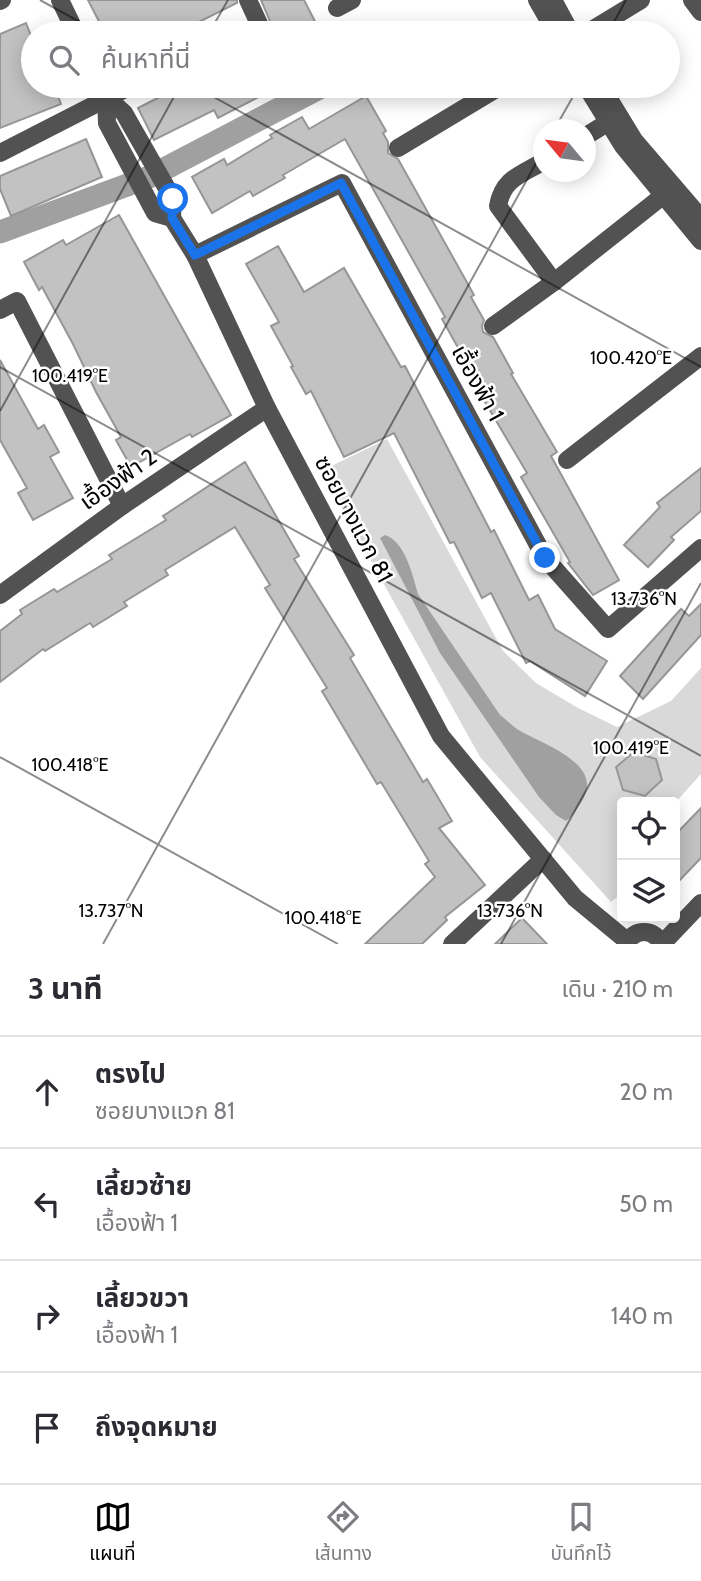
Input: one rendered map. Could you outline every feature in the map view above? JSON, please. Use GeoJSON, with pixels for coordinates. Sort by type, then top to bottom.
{"type":"FeatureCollection","features":[{"type":"Feature","properties":{"kind":"street"},"geometry":{"type":"LineString","coordinates":[[60,0],[70,21]]}},
{"type":"Feature","properties":{"kind":"street"},"geometry":{"type":"LineString","coordinates":[[248,0],[258,21]]}},
{"type":"Feature","properties":{"kind":"street"},"geometry":{"type":"LineString","coordinates":[[537,0],[549,21]]}},
{"type":"Feature","properties":{"kind":"street"},"geometry":{"type":"LineString","coordinates":[[553,0],[564,21]]}},
{"type":"Feature","properties":{"kind":"street"},"geometry":{"type":"LineString","coordinates":[[607,21],[641,0]]}},
{"type":"Feature","properties":{"kind":"street"},"geometry":{"type":"LineString","coordinates":[[692,0],[701,12]]}},
{"type":"Feature","properties":{"kind":"street"},"geometry":{"type":"LineString","coordinates":[[0,153],[92,98]]}},
{"type":"Feature","properties":{"kind":"street","name":"ซอยบางแวก 81"},"geometry":{"type":"LineString","coordinates":[[105,98],[107,123],[163,216],[195,255],[267,408],[441,736],[575,898],[626,942]]}},
{"type":"Feature","properties":{"kind":"street"},"geometry":{"type":"LineString","coordinates":[[110,98],[124,113],[173,199],[163,216]]}},
{"type":"Feature","properties":{"kind":"street"},"geometry":{"type":"LineString","coordinates":[[398,148],[481,98]]}},
{"type":"Feature","properties":{"kind":"street"},"geometry":{"type":"LineString","coordinates":[[596,98],[613,120]]}},
{"type":"Feature","properties":{"kind":"street"},"geometry":{"type":"LineString","coordinates":[[605,98],[623,146],[701,218]]}},
{"type":"Feature","properties":{"kind":"street"},"geometry":{"type":"LineString","coordinates":[[596,130],[613,120]]}},
{"type":"Feature","properties":{"kind":"street"},"geometry":{"type":"LineString","coordinates":[[533,168],[506,184],[501,191],[498,206],[554,282]]}},
{"type":"Feature","properties":{"kind":"street","name":"เอื้องฟ้า 1"},"geometry":{"type":"LineString","coordinates":[[195,255],[341,183],[545,558],[608,629],[701,548]]}},
{"type":"Feature","properties":{"kind":"street"},"geometry":{"type":"LineString","coordinates":[[669,191],[701,241]]}},
{"type":"Feature","properties":{"kind":"street"},"geometry":{"type":"LineString","coordinates":[[493,326],[554,282],[669,191]]}},
{"type":"Feature","properties":{"kind":"street"},"geometry":{"type":"LineString","coordinates":[[0,310],[17,301],[122,506]]}},
{"type":"Feature","properties":{"kind":"street"},"geometry":{"type":"LineString","coordinates":[[567,460],[701,356]]}},
{"type":"Feature","properties":{"kind":"street","name":"เอื้องฟ้า 2"},"geometry":{"type":"LineString","coordinates":[[0,595],[122,506],[267,408]]}},
{"type":"Feature","properties":{"kind":"street"},"geometry":{"type":"LineString","coordinates":[[452,944],[542,859]]}},
{"type":"Feature","properties":{"kind":"street"},"geometry":{"type":"LineString","coordinates":[[626,942],[635,933],[648,932],[659,938],[662,944],[701,903]]}},
{"type":"Feature","properties":{"kind":"shaded area"},"geometry":{"type":"Polygon","coordinates":[[[387,439],[503,651],[536,683],[578,708],[617,727],[671,701],[701,668],[701,774],[680,797],[617,797],[617,897],[611,902],[480,757],[321,471],[387,439]]]}},
{"type":"Feature","properties":{"kind":"shaded area"},"geometry":{"type":"Polygon","coordinates":[[[385,535],[398,544],[411,569],[418,594],[500,715],[517,729],[568,757],[586,778],[587,790],[566,821],[556,815],[539,797],[440,653],[380,538],[385,535]]]}},
{"type":"Feature","properties":{"kind":"building"},"geometry":{"type":"Polygon","coordinates":[[[88,0],[237,0],[237,3],[201,21],[99,21],[88,0]]]}},
{"type":"Feature","properties":{"kind":"building"},"geometry":{"type":"Polygon","coordinates":[[[261,0],[304,0],[315,21],[270,21],[261,0]]]}},
{"type":"Feature","properties":{"kind":"building"},"geometry":{"type":"Polygon","coordinates":[[[21,25],[21,98],[59,98],[61,104],[0,128],[0,34],[21,25]]]}},
{"type":"Feature","properties":{"kind":"building"},"geometry":{"type":"Polygon","coordinates":[[[158,98],[257,98],[218,118],[214,110],[154,140],[138,108],[158,98]]]}},
{"type":"Feature","properties":{"kind":"building"},"geometry":{"type":"Polygon","coordinates":[[[363,98],[367,98],[386,131],[383,133],[388,142],[388,153],[398,159],[474,295],[471,297],[484,320],[483,332],[493,337],[513,373],[511,374],[557,452],[551,456],[619,580],[593,595],[568,563],[570,562],[521,477],[527,473],[482,397],[485,396],[442,319],[445,317],[345,139],[253,196],[250,191],[212,213],[192,177],[224,159],[227,165],[302,117],[309,129],[363,98]]]}},
{"type":"Feature","properties":{"kind":"building"},"geometry":{"type":"Polygon","coordinates":[[[86,139],[102,177],[11,216],[0,189],[0,176],[86,139]]]}},
{"type":"Feature","properties":{"kind":"building"},"geometry":{"type":"Polygon","coordinates":[[[119,215],[231,415],[131,467],[116,440],[121,437],[73,344],[42,287],[39,290],[24,262],[63,240],[66,245],[119,215]]]}},
{"type":"Feature","properties":{"kind":"building"},"geometry":{"type":"Polygon","coordinates":[[[278,246],[304,292],[344,268],[401,367],[405,366],[529,600],[538,595],[555,629],[607,661],[585,696],[530,661],[526,663],[491,593],[482,598],[454,542],[450,543],[394,433],[344,457],[311,391],[306,394],[291,367],[293,366],[271,326],[279,322],[246,264],[278,246]]]}},
{"type":"Feature","properties":{"kind":"building"},"geometry":{"type":"Polygon","coordinates":[[[0,360],[38,429],[44,425],[59,452],[50,457],[73,498],[33,520],[18,493],[27,488],[0,440],[0,360]]]}},
{"type":"Feature","properties":{"kind":"building"},"geometry":{"type":"Polygon","coordinates":[[[245,462],[299,556],[294,559],[354,655],[350,658],[423,782],[427,779],[452,821],[439,828],[485,885],[445,917],[447,920],[422,944],[365,944],[435,877],[425,864],[429,861],[381,782],[377,784],[322,691],[327,688],[265,588],[270,585],[235,527],[165,570],[168,575],[124,602],[127,606],[93,627],[90,623],[45,651],[43,649],[0,682],[0,631],[22,614],[20,610],[54,589],[57,592],[112,559],[109,555],[166,520],[163,516],[245,462]]]}},
{"type":"Feature","properties":{"kind":"building"},"geometry":{"type":"Polygon","coordinates":[[[701,468],[701,511],[671,537],[674,540],[648,567],[624,545],[660,507],[657,503],[701,468]]]}},
{"type":"Feature","properties":{"kind":"building"},"geometry":{"type":"Polygon","coordinates":[[[701,604],[701,635],[643,699],[620,676],[681,609],[689,616],[701,604]]]}},
{"type":"Feature","properties":{"kind":"building"},"geometry":{"type":"Polygon","coordinates":[[[634,752],[656,759],[662,780],[645,796],[623,790],[616,767],[634,752]]]}},
{"type":"Feature","properties":{"kind":"building"},"geometry":{"type":"Polygon","coordinates":[[[701,808],[701,858],[680,880],[680,860],[680,830],[701,808]]]}},
{"type":"Feature","properties":{"kind":"building"},"geometry":{"type":"Polygon","coordinates":[[[522,918],[547,944],[495,944],[522,918]]]}},
{"type":"Feature","properties":{"kind":"waterway"},"geometry":{"type":"LineString","coordinates":[[0,232],[149,177],[300,98]]}},
{"type":"Feature","properties":{"kind":"route"},"geometry":{"type":"LineString","coordinates":[[173,199],[172,218],[195,255],[341,183],[545,558]]}}]}
